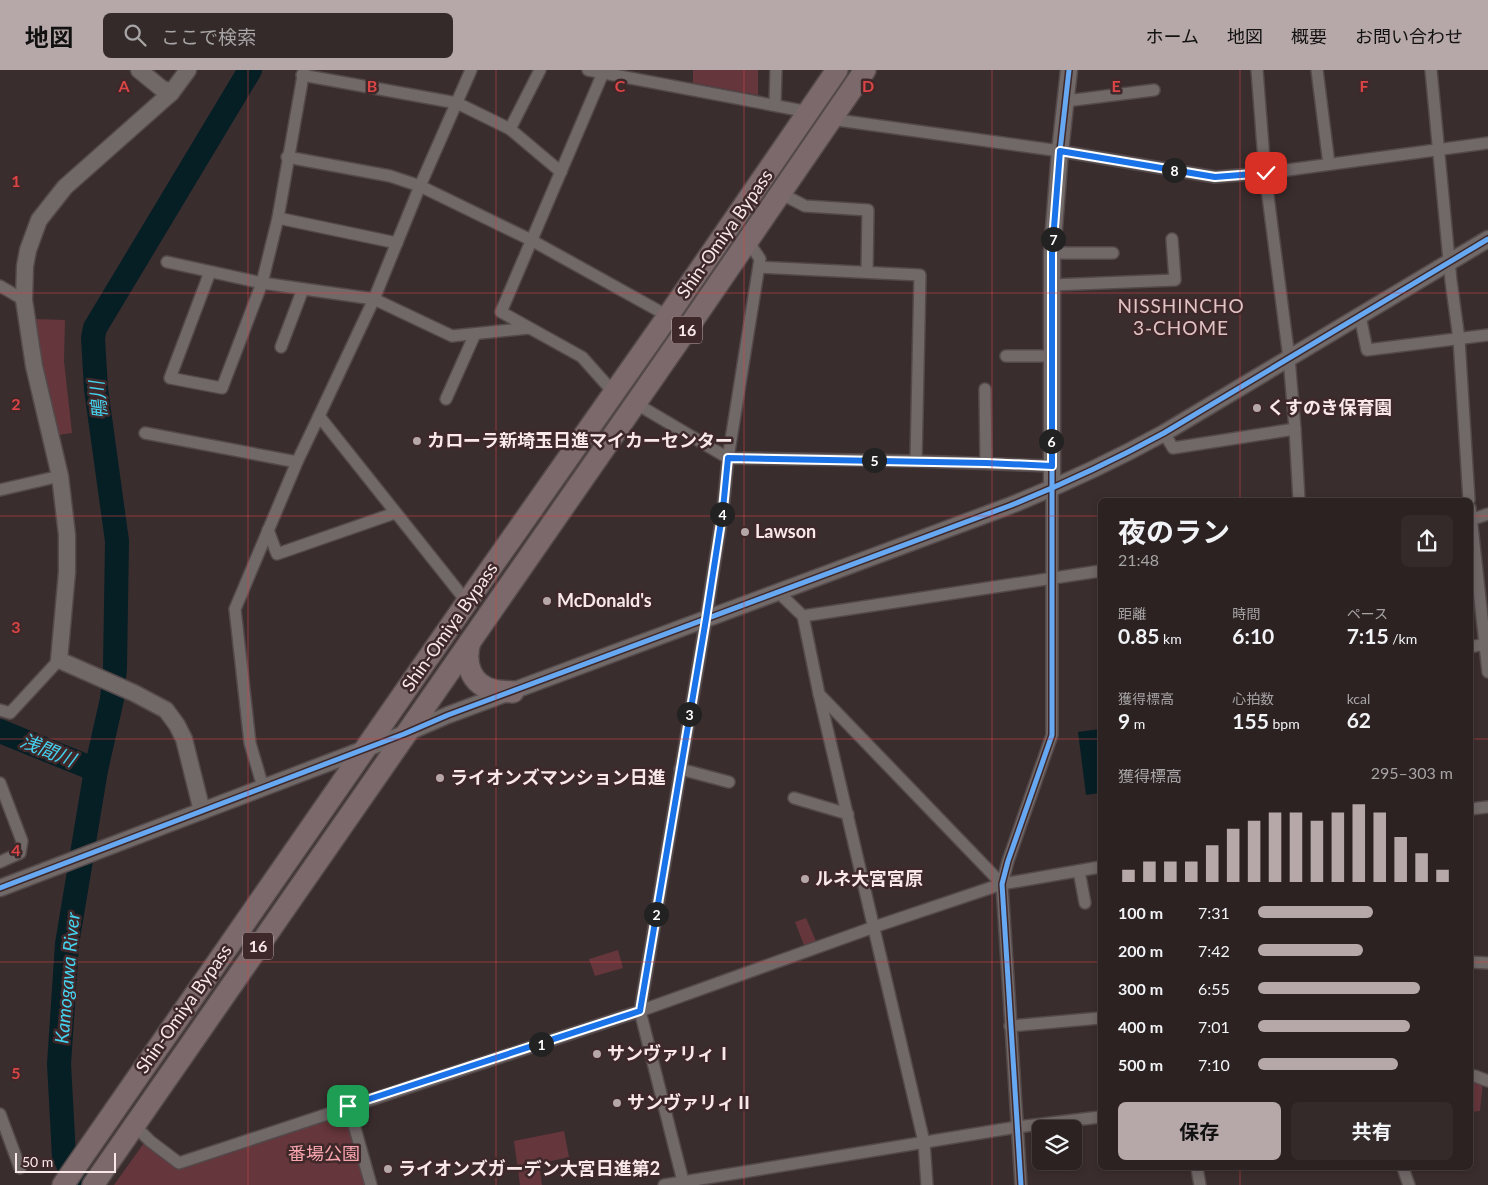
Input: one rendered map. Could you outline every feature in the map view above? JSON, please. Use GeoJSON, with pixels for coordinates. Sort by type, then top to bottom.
{"type":"FeatureCollection","features":[{"type":"Feature","properties":{"kind":"highway","name":"Shin-Omiya Bypass"},"geometry":{"type":"LineString","coordinates":[[63,1185],[837,70]]}},
{"type":"Feature","properties":{"kind":"highway","name":"Shin-Omiya Bypass"},"geometry":{"type":"LineString","coordinates":[[93,1185],[404,734],[748,241],[864,70]]}},
{"type":"Feature","properties":{"kind":"highway"},"geometry":{"type":"LineString","coordinates":[[470,642],[467,659],[472,676],[492,690],[513,692]]}},
{"type":"Feature","properties":{"kind":"street"},"geometry":{"type":"LineString","coordinates":[[139,70],[161,88],[171,93]]}},
{"type":"Feature","properties":{"kind":"street"},"geometry":{"type":"LineString","coordinates":[[0,710],[10,713],[59,660],[67,572],[67,535],[60,476],[34,366],[24,300],[25,266],[28,250],[39,220],[65,187],[171,93],[188,70]]}},
{"type":"Feature","properties":{"kind":"street"},"geometry":{"type":"LineString","coordinates":[[263,787],[250,743],[235,609],[297,462],[374,299],[420,186],[471,70]]}},
{"type":"Feature","properties":{"kind":"street"},"geometry":{"type":"LineString","coordinates":[[510,129],[540,70]]}},
{"type":"Feature","properties":{"kind":"street"},"geometry":{"type":"LineString","coordinates":[[588,70],[809,112]]}},
{"type":"Feature","properties":{"kind":"street"},"geometry":{"type":"LineString","coordinates":[[775,105],[776,70]]}},
{"type":"Feature","properties":{"kind":"street"},"geometry":{"type":"LineString","coordinates":[[1021,1185],[1002,884],[1008,861],[1052,734],[1052,253],[1069,70]]}},
{"type":"Feature","properties":{"kind":"street"},"geometry":{"type":"LineString","coordinates":[[1257,70],[1266,173],[1289,358],[1300,498]]}},
{"type":"Feature","properties":{"kind":"street"},"geometry":{"type":"LineString","coordinates":[[1317,70],[1329,164]]}},
{"type":"Feature","properties":{"kind":"street"},"geometry":{"type":"LineString","coordinates":[[1431,70],[1449,262],[1459,338],[1470,498]]}},
{"type":"Feature","properties":{"kind":"street"},"geometry":{"type":"LineString","coordinates":[[210,272],[170,378],[222,388],[262,283],[278,218],[303,73],[457,103],[510,129],[561,172]]}},
{"type":"Feature","properties":{"kind":"street"},"geometry":{"type":"LineString","coordinates":[[604,73],[501,312],[582,357],[614,392]]}},
{"type":"Feature","properties":{"kind":"street"},"geometry":{"type":"LineString","coordinates":[[1066,101],[1154,90]]}},
{"type":"Feature","properties":{"kind":"street"},"geometry":{"type":"LineString","coordinates":[[830,119],[1060,151],[1215,177],[1266,173],[1488,143]]}},
{"type":"Feature","properties":{"kind":"street"},"geometry":{"type":"LineString","coordinates":[[287,157],[390,176],[420,186],[531,240],[668,316]]}},
{"type":"Feature","properties":{"kind":"street"},"geometry":{"type":"LineString","coordinates":[[780,193],[805,206],[868,210],[867,272]]}},
{"type":"Feature","properties":{"kind":"street"},"geometry":{"type":"LineString","coordinates":[[278,218],[397,243]]}},
{"type":"Feature","properties":{"kind":"street"},"geometry":{"type":"LineString","coordinates":[[1052,286],[1175,280],[1172,239]]}},
{"type":"Feature","properties":{"kind":"street"},"geometry":{"type":"LineString","coordinates":[[0,888],[366,749],[448,715],[1052,489],[1110,462],[1164,433],[1488,239]]}},
{"type":"Feature","properties":{"kind":"street"},"geometry":{"type":"LineString","coordinates":[[684,1184],[640,1011],[706,619],[723,509],[728,458],[759,267],[760,259],[748,241]]}},
{"type":"Feature","properties":{"kind":"street"},"geometry":{"type":"LineString","coordinates":[[1052,253],[1113,253]]}},
{"type":"Feature","properties":{"kind":"street"},"geometry":{"type":"LineString","coordinates":[[166,262],[262,283],[374,299],[452,336],[529,328]]}},
{"type":"Feature","properties":{"kind":"street"},"geometry":{"type":"LineString","coordinates":[[759,267],[920,275],[916,461]]}},
{"type":"Feature","properties":{"kind":"street"},"geometry":{"type":"LineString","coordinates":[[0,286],[24,300]]}},
{"type":"Feature","properties":{"kind":"street"},"geometry":{"type":"LineString","coordinates":[[281,347],[303,289]]}},
{"type":"Feature","properties":{"kind":"street"},"geometry":{"type":"LineString","coordinates":[[1360,316],[1367,350],[1488,335]]}},
{"type":"Feature","properties":{"kind":"street"},"geometry":{"type":"LineString","coordinates":[[446,399],[475,334]]}},
{"type":"Feature","properties":{"kind":"street"},"geometry":{"type":"LineString","coordinates":[[1006,356],[1051,356]]}},
{"type":"Feature","properties":{"kind":"street"},"geometry":{"type":"LineString","coordinates":[[985,389],[986,463]]}},
{"type":"Feature","properties":{"kind":"street"},"geometry":{"type":"LineString","coordinates":[[634,403],[728,458],[916,461],[1052,466]]}},
{"type":"Feature","properties":{"kind":"street"},"geometry":{"type":"LineString","coordinates":[[319,416],[467,602]]}},
{"type":"Feature","properties":{"kind":"street"},"geometry":{"type":"LineString","coordinates":[[1164,433],[1173,448],[1296,429]]}},
{"type":"Feature","properties":{"kind":"street"},"geometry":{"type":"LineString","coordinates":[[145,434],[297,462]]}},
{"type":"Feature","properties":{"kind":"street"},"geometry":{"type":"LineString","coordinates":[[0,490],[60,476]]}},
{"type":"Feature","properties":{"kind":"street"},"geometry":{"type":"LineString","coordinates":[[268,530],[277,554],[395,513]]}},
{"type":"Feature","properties":{"kind":"street"},"geometry":{"type":"LineString","coordinates":[[1473,516],[1488,514]]}},
{"type":"Feature","properties":{"kind":"street"},"geometry":{"type":"LineString","coordinates":[[1473,537],[1485,621],[1488,672]]}},
{"type":"Feature","properties":{"kind":"street"},"geometry":{"type":"LineString","coordinates":[[803,616],[1098,571]]}},
{"type":"Feature","properties":{"kind":"street"},"geometry":{"type":"LineString","coordinates":[[778,592],[803,616],[819,694],[924,1142],[927,1185]]}},
{"type":"Feature","properties":{"kind":"street"},"geometry":{"type":"LineString","coordinates":[[1473,646],[1485,644]]}},
{"type":"Feature","properties":{"kind":"street"},"geometry":{"type":"LineString","coordinates":[[59,660],[134,692],[166,710],[177,725],[188,754],[202,811]]}},
{"type":"Feature","properties":{"kind":"street"},"geometry":{"type":"LineString","coordinates":[[819,694],[1002,884]]}},
{"type":"Feature","properties":{"kind":"street"},"geometry":{"type":"LineString","coordinates":[[680,768],[728,782]]}},
{"type":"Feature","properties":{"kind":"street"},"geometry":{"type":"LineString","coordinates":[[0,783],[22,841],[20,853],[0,862]]}},
{"type":"Feature","properties":{"kind":"street"},"geometry":{"type":"LineString","coordinates":[[794,798],[848,814]]}},
{"type":"Feature","properties":{"kind":"street"},"geometry":{"type":"LineString","coordinates":[[1473,808],[1488,807]]}},
{"type":"Feature","properties":{"kind":"street"},"geometry":{"type":"LineString","coordinates":[[134,1125],[150,1141],[179,1163],[640,1011],[874,927],[1002,884],[1098,867]]}},
{"type":"Feature","properties":{"kind":"street"},"geometry":{"type":"LineString","coordinates":[[1079,871],[1085,902]]}},
{"type":"Feature","properties":{"kind":"street"},"geometry":{"type":"LineString","coordinates":[[1473,962],[1488,963]]}},
{"type":"Feature","properties":{"kind":"street"},"geometry":{"type":"LineString","coordinates":[[1010,1026],[1098,1018]]}},
{"type":"Feature","properties":{"kind":"street"},"geometry":{"type":"LineString","coordinates":[[1473,1076],[1488,1081]]}},
{"type":"Feature","properties":{"kind":"street"},"geometry":{"type":"LineString","coordinates":[[348,1106],[371,1185]]}},
{"type":"Feature","properties":{"kind":"street"},"geometry":{"type":"LineString","coordinates":[[0,1114],[20,1168]]}},
{"type":"Feature","properties":{"kind":"street"},"geometry":{"type":"LineString","coordinates":[[664,1185],[684,1184],[1017,1127],[1098,1117]]}},
{"type":"Feature","properties":{"kind":"street"},"geometry":{"type":"LineString","coordinates":[[1198,1170],[1200,1185]]}},
{"type":"Feature","properties":{"kind":"street"},"geometry":{"type":"LineString","coordinates":[[1404,1170],[1409,1185]]}},
{"type":"Feature","properties":{"kind":"green space"},"geometry":{"type":"Polygon","coordinates":[[[693,70],[758,70],[758,95],[693,83],[693,70]]]}},
{"type":"Feature","properties":{"kind":"green space"},"geometry":{"type":"Polygon","coordinates":[[[35,319],[65,320],[64,361],[72,433],[58,435],[42,367],[35,319]]]}},
{"type":"Feature","properties":{"kind":"green space"},"geometry":{"type":"Polygon","coordinates":[[[806,918],[816,941],[804,945],[795,922],[806,918]]]}},
{"type":"Feature","properties":{"kind":"green space"},"geometry":{"type":"Polygon","coordinates":[[[618,950],[623,968],[595,976],[589,959],[618,950]]]}},
{"type":"Feature","properties":{"kind":"green space"},"geometry":{"type":"Polygon","coordinates":[[[1473,1081],[1483,1081],[1480,1111],[1473,1112],[1473,1081]]]}},
{"type":"Feature","properties":{"kind":"green space","name":"番場公園"},"geometry":{"type":"Polygon","coordinates":[[[336,1118],[348,1122],[365,1185],[114,1185],[144,1143],[180,1168],[336,1118]]]}},
{"type":"Feature","properties":{"kind":"green space"},"geometry":{"type":"Polygon","coordinates":[[[564,1131],[569,1157],[539,1164],[542,1185],[520,1185],[514,1141],[564,1131]]]}},
{"type":"Feature","properties":{"kind":"water"},"geometry":{"type":"Polygon","coordinates":[[[1098,729],[1098,793],[1086,795],[1078,732],[1098,729]]]}},
{"type":"Feature","properties":{"kind":"waterway","name":"鴨川"},"geometry":{"type":"LineString","coordinates":[[78,1185],[64,1156],[59,1064],[67,944],[96,770],[112,699],[115,668],[117,541],[96,389],[93,338],[95,328],[250,70]]}},
{"type":"Feature","properties":{"kind":"waterway","name":"浅間川"},"geometry":{"type":"LineString","coordinates":[[0,731],[96,770]]}},
{"type":"Feature","properties":{"kind":"cycle path"},"geometry":{"type":"LineString","coordinates":[[1021,1185],[1002,884],[1008,861],[1052,735],[1052,253],[1069,70]]}},
{"type":"Feature","properties":{"kind":"cycle path"},"geometry":{"type":"LineString","coordinates":[[0,888],[404,734],[448,715],[1009,506],[1049,489],[1107,463],[1164,433],[1488,239]]}},
{"type":"Feature","properties":{"kind":"place","name":"くすのき保育園"},"geometry":{"type":"Point","coordinates":[1257,408]}},
{"type":"Feature","properties":{"kind":"place","name":"カローラ新埼玉日進マイカーセンター"},"geometry":{"type":"Point","coordinates":[417,441]}},
{"type":"Feature","properties":{"kind":"place","name":"Lawson"},"geometry":{"type":"Point","coordinates":[745,532]}},
{"type":"Feature","properties":{"kind":"place","name":"McDonald's"},"geometry":{"type":"Point","coordinates":[547,601]}},
{"type":"Feature","properties":{"kind":"place","name":"ライオンズマンション日進"},"geometry":{"type":"Point","coordinates":[440,778]}},
{"type":"Feature","properties":{"kind":"place","name":"ルネ大宮宮原"},"geometry":{"type":"Point","coordinates":[805,879]}},
{"type":"Feature","properties":{"kind":"place","name":"サンヴァリィⅠ"},"geometry":{"type":"Point","coordinates":[597,1054]}},
{"type":"Feature","properties":{"kind":"place","name":"サンヴァリィⅡ"},"geometry":{"type":"Point","coordinates":[617,1103]}},
{"type":"Feature","properties":{"kind":"place","name":"ライオンズガーデン大宮日進第2"},"geometry":{"type":"Point","coordinates":[388,1169]}},
{"type":"Feature","properties":{"kind":"district","name":"NISSHINCHO 3-CHOME"},"geometry":{"type":"Point","coordinates":[1181,317]}},
{"type":"Feature","properties":{"kind":"route"},"geometry":{"type":"LineString","coordinates":[[348,1106],[640,1011],[706,619],[723,509],[728,458],[916,461],[1052,466],[1052,253],[1060,151],[1215,177],[1266,173]]}},
{"type":"Feature","properties":{"kind":"water label","name":"Kamogawa River"},"geometry":{"type":"Point","coordinates":[67,978]}}]}
